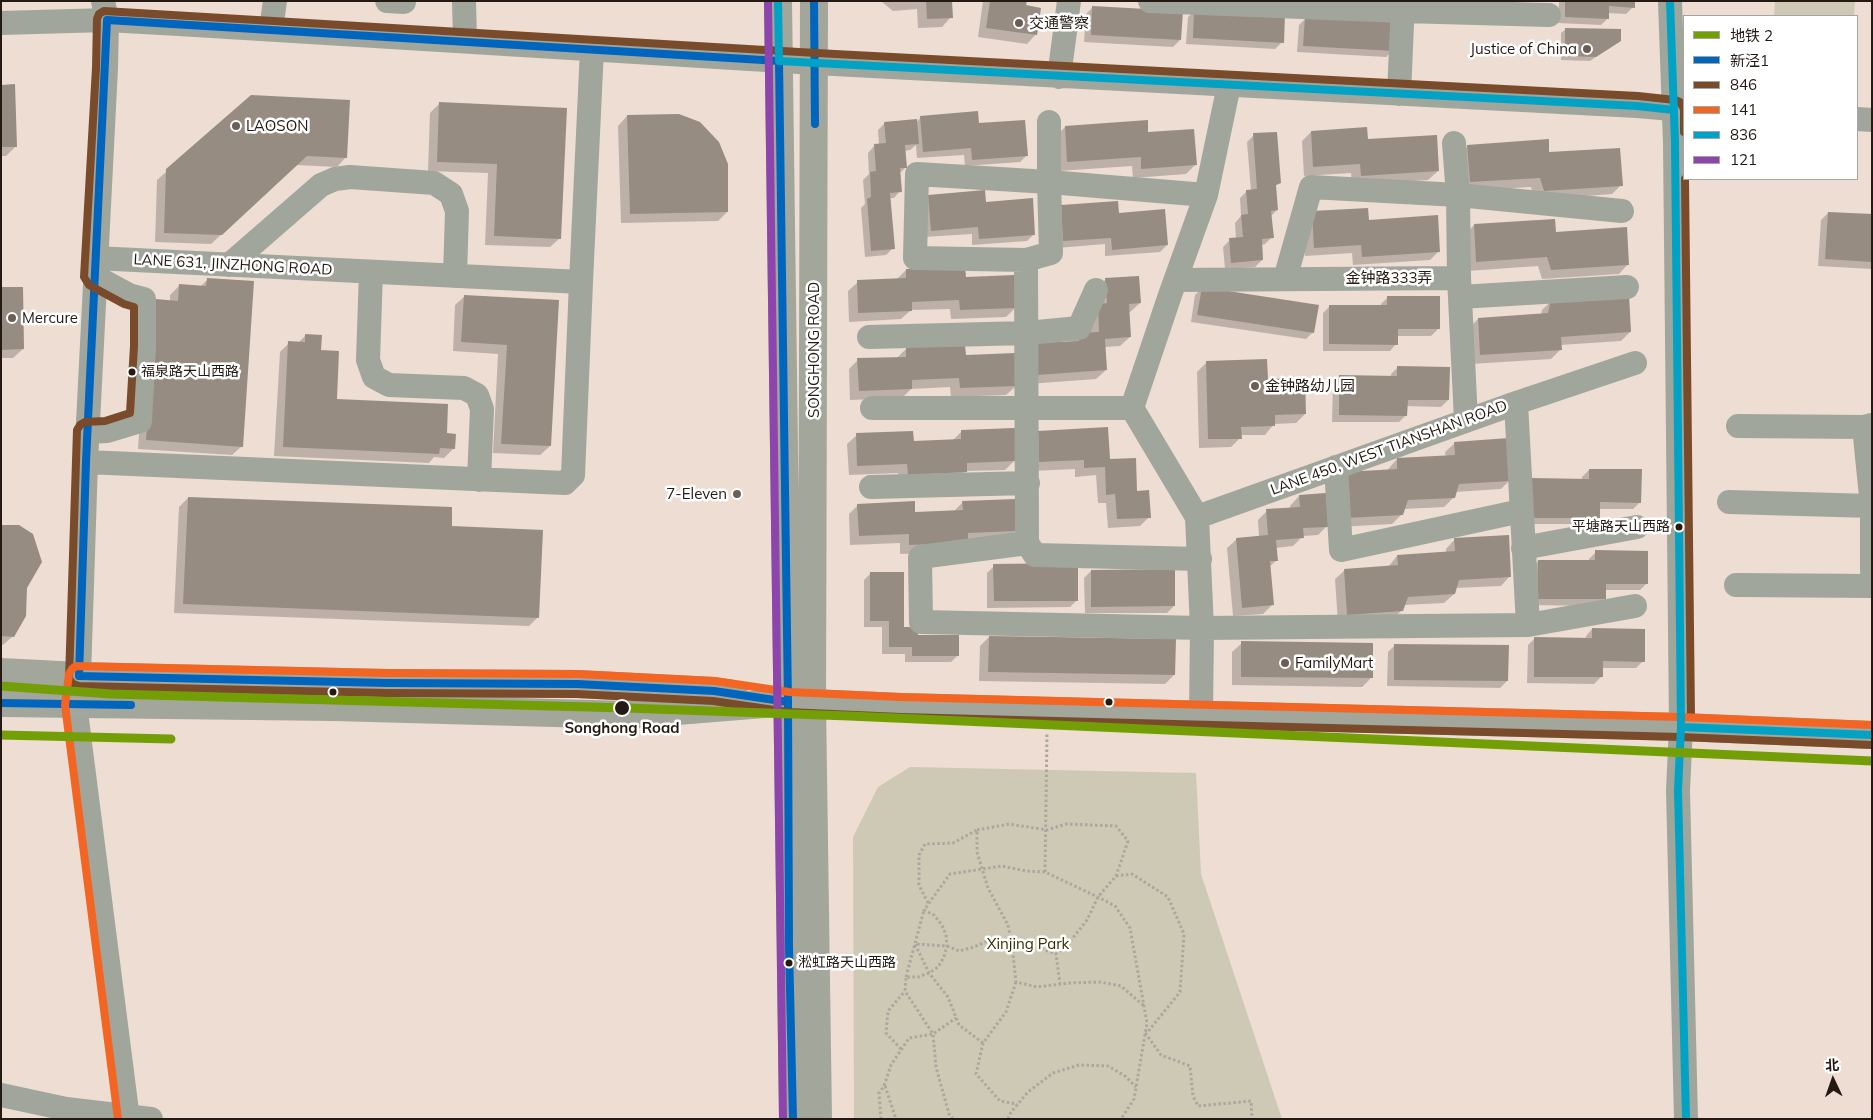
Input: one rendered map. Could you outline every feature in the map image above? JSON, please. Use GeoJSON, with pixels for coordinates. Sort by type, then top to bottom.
{"type":"FeatureCollection","features":[{"type":"Feature","properties":{"kind":"main road","name":"SONGHONG ROAD"},"geometry":{"type":"LineString","coordinates":[[778,1],[800,703],[818,1119]]}},
{"type":"Feature","properties":{"kind":"main road","name":"SONGHONG ROAD"},"geometry":{"type":"LineString","coordinates":[[793,1119],[789,946],[800,703],[815,64],[814,1]]}},
{"type":"Feature","properties":{"kind":"main road"},"geometry":{"type":"LineString","coordinates":[[1,672],[79,676],[387,683],[577,684],[714,691],[800,703]]}},
{"type":"Feature","properties":{"kind":"main road"},"geometry":{"type":"LineString","coordinates":[[1,703],[334,707],[628,715],[800,703],[1682,727],[1872,735]]}},
{"type":"Feature","properties":{"kind":"street"},"geometry":{"type":"LineString","coordinates":[[271,29],[275,1]]}},
{"type":"Feature","properties":{"kind":"street"},"geometry":{"type":"LineString","coordinates":[[464,1],[464,41]]}},
{"type":"Feature","properties":{"kind":"street"},"geometry":{"type":"LineString","coordinates":[[1059,77],[1069,1]]}},
{"type":"Feature","properties":{"kind":"street"},"geometry":{"type":"LineString","coordinates":[[1150,1],[1403,6],[1549,15]]}},
{"type":"Feature","properties":{"kind":"street"},"geometry":{"type":"LineString","coordinates":[[1670,1],[1679,110],[1682,727],[1678,790],[1686,1119]]}},
{"type":"Feature","properties":{"kind":"street"},"geometry":{"type":"LineString","coordinates":[[1398,94],[1403,6]]}},
{"type":"Feature","properties":{"kind":"street"},"geometry":{"type":"LineString","coordinates":[[105,11],[106,68],[95,267],[97,431],[86,462],[79,676],[75,704],[127,1117]]}},
{"type":"Feature","properties":{"kind":"street"},"geometry":{"type":"LineString","coordinates":[[1,23],[105,11],[271,29],[592,50],[815,64],[1637,106],[1679,110]]}},
{"type":"Feature","properties":{"kind":"street"},"geometry":{"type":"LineString","coordinates":[[86,462],[565,484],[573,475],[592,50]]}},
{"type":"Feature","properties":{"kind":"street"},"geometry":{"type":"LineString","coordinates":[[1201,715],[1202,628],[1197,517],[1132,408],[1206,195],[1229,85]]}},
{"type":"Feature","properties":{"kind":"street"},"geometry":{"type":"LineString","coordinates":[[1858,119],[1872,120]]}},
{"type":"Feature","properties":{"kind":"street"},"geometry":{"type":"LineString","coordinates":[[1049,122],[1049,182],[1051,252],[1026,260],[915,258],[917,174],[1049,182],[1206,195]]}},
{"type":"Feature","properties":{"kind":"street"},"geometry":{"type":"LineString","coordinates":[[1454,143],[1458,195],[1466,420]]}},
{"type":"Feature","properties":{"kind":"street"},"geometry":{"type":"LineString","coordinates":[[230,264],[321,185],[335,179],[350,178],[434,183],[451,194],[457,211],[455,276]]}},
{"type":"Feature","properties":{"kind":"street"},"geometry":{"type":"LineString","coordinates":[[1285,279],[1311,187],[1458,195],[1622,211]]}},
{"type":"Feature","properties":{"kind":"street"},"geometry":{"type":"LineString","coordinates":[[1026,260],[1027,543],[1035,555],[1200,559]]}},
{"type":"Feature","properties":{"kind":"street","name":"LANE 631, JINZHONG ROAD"},"geometry":{"type":"LineString","coordinates":[[95,267],[230,264],[581,282]]}},
{"type":"Feature","properties":{"kind":"street"},"geometry":{"type":"LineString","coordinates":[[95,267],[129,295],[131,327],[128,406],[97,431]]}},
{"type":"Feature","properties":{"kind":"street"},"geometry":{"type":"LineString","coordinates":[[371,272],[368,360],[374,377],[389,385],[464,388],[477,395],[482,408],[479,480]]}},
{"type":"Feature","properties":{"kind":"street","name":"金钟路333弄"},"geometry":{"type":"LineString","coordinates":[[1177,280],[1285,279],[1460,287],[1627,287]]}},
{"type":"Feature","properties":{"kind":"street"},"geometry":{"type":"LineString","coordinates":[[868,338],[1027,333],[1079,328],[1096,290]]}},
{"type":"Feature","properties":{"kind":"street"},"geometry":{"type":"LineString","coordinates":[[1516,403],[1635,363]]}},
{"type":"Feature","properties":{"kind":"street","name":"LANE 450, WEST TIANSHAN ROAD"},"geometry":{"type":"LineString","coordinates":[[1197,517],[1516,403],[1528,625]]}},
{"type":"Feature","properties":{"kind":"street"},"geometry":{"type":"LineString","coordinates":[[872,408],[1132,408]]}},
{"type":"Feature","properties":{"kind":"street"},"geometry":{"type":"LineString","coordinates":[[1738,426],[1868,426],[1872,506],[1872,571]]}},
{"type":"Feature","properties":{"kind":"street"},"geometry":{"type":"LineString","coordinates":[[1336,467],[1341,550],[1521,510]]}},
{"type":"Feature","properties":{"kind":"street"},"geometry":{"type":"LineString","coordinates":[[871,487],[1028,483]]}},
{"type":"Feature","properties":{"kind":"street"},"geometry":{"type":"LineString","coordinates":[[1729,502],[1872,506]]}},
{"type":"Feature","properties":{"kind":"street"},"geometry":{"type":"LineString","coordinates":[[1523,548],[1637,527]]}},
{"type":"Feature","properties":{"kind":"street"},"geometry":{"type":"LineString","coordinates":[[1027,543],[920,557],[921,622],[1202,628],[1528,625],[1635,606]]}},
{"type":"Feature","properties":{"kind":"street"},"geometry":{"type":"LineString","coordinates":[[1736,585],[1872,586]]}},
{"type":"Feature","properties":{"kind":"street"},"geometry":{"type":"LineString","coordinates":[[1,1095],[66,1109],[151,1119]]}},
{"type":"Feature","properties":{"kind":"path"},"geometry":{"type":"LineString","coordinates":[[1045,872],[1047,711]]}},
{"type":"Feature","properties":{"kind":"path"},"geometry":{"type":"LineString","coordinates":[[928,903],[918,885],[919,855],[925,844],[953,843],[977,830],[1009,824],[1046,830],[1066,824],[1116,826],[1128,841],[1116,876],[1098,897],[1087,920],[1069,943],[1056,954]]}},
{"type":"Feature","properties":{"kind":"path"},"geometry":{"type":"LineString","coordinates":[[977,830],[977,852],[988,888],[1008,925],[1016,982],[1006,1012],[983,1043],[976,1074],[1000,1101],[1018,1104]]}},
{"type":"Feature","properties":{"kind":"path"},"geometry":{"type":"LineString","coordinates":[[901,1050],[886,1033],[888,1011],[905,991],[906,977],[924,910],[950,874],[1002,866],[1026,871],[1045,872],[1115,906],[1130,928],[1147,1023],[1134,1099],[1121,1119]]}},
{"type":"Feature","properties":{"kind":"path"},"geometry":{"type":"LineString","coordinates":[[1116,876],[1132,874],[1168,897],[1184,934],[1180,992],[1146,1034]]}},
{"type":"Feature","properties":{"kind":"path"},"geometry":{"type":"LineString","coordinates":[[906,977],[918,977],[929,973],[938,966],[944,957],[947,946],[946,935],[942,925],[934,915],[924,910]]}},
{"type":"Feature","properties":{"kind":"path"},"geometry":{"type":"LineString","coordinates":[[915,944],[947,946],[959,951],[985,942],[1006,940],[1012,945],[1028,944],[1056,954]]}},
{"type":"Feature","properties":{"kind":"path"},"geometry":{"type":"LineString","coordinates":[[915,944],[929,973],[948,997],[959,1025],[983,1043]]}},
{"type":"Feature","properties":{"kind":"path"},"geometry":{"type":"LineString","coordinates":[[1056,954],[1060,984]]}},
{"type":"Feature","properties":{"kind":"path"},"geometry":{"type":"LineString","coordinates":[[1016,982],[1038,987],[1100,982],[1121,986],[1144,1007]]}},
{"type":"Feature","properties":{"kind":"path"},"geometry":{"type":"LineString","coordinates":[[905,991],[933,1034],[936,1066],[949,1114],[953,1119]]}},
{"type":"Feature","properties":{"kind":"path"},"geometry":{"type":"LineString","coordinates":[[880,1119],[879,1093],[884,1086],[891,1065],[909,1038],[933,1034],[956,1018]]}},
{"type":"Feature","properties":{"kind":"path"},"geometry":{"type":"LineString","coordinates":[[1146,1034],[1161,1055],[1190,1066],[1193,1096],[1198,1106],[1251,1101],[1252,1119]]}},
{"type":"Feature","properties":{"kind":"path"},"geometry":{"type":"LineString","coordinates":[[1008,1119],[1028,1092],[1054,1073],[1079,1065],[1108,1066],[1125,1076],[1136,1087]]}},
{"type":"Feature","properties":{"kind":"path"},"geometry":{"type":"LineString","coordinates":[[884,1086],[896,1119]]}},
{"type":"Feature","properties":{"kind":"green space"},"geometry":{"type":"Polygon","coordinates":[[[1775,1],[1855,1],[1854,15],[1774,15],[1775,1]]]}},
{"type":"Feature","properties":{"kind":"green space","name":"Xinjing Park"},"geometry":{"type":"Polygon","coordinates":[[[910,767],[1196,773],[1201,874],[1282,1119],[854,1119],[853,837],[878,787],[910,767]]]}},
{"type":"Feature","properties":{"kind":"building"},"geometry":{"type":"Polygon","coordinates":[[[926,1],[952,1],[953,18],[927,19],[926,1]]]}},
{"type":"Feature","properties":{"kind":"building"},"geometry":{"type":"Polygon","coordinates":[[[990,1],[1027,1],[1026,5],[1041,8],[1037,35],[986,28],[990,1]]]}},
{"type":"Feature","properties":{"kind":"building"},"geometry":{"type":"Polygon","coordinates":[[[1565,1],[1635,1],[1635,8],[1609,6],[1609,19],[1565,17],[1565,1]]]}},
{"type":"Feature","properties":{"kind":"building"},"geometry":{"type":"Polygon","coordinates":[[[1092,6],[1183,11],[1181,40],[1091,35],[1092,6]]]}},
{"type":"Feature","properties":{"kind":"building"},"geometry":{"type":"Polygon","coordinates":[[[1194,8],[1285,13],[1284,43],[1193,38],[1194,8]]]}},
{"type":"Feature","properties":{"kind":"building"},"geometry":{"type":"Polygon","coordinates":[[[1305,17],[1396,22],[1394,51],[1303,46],[1305,17]]]}},
{"type":"Feature","properties":{"kind":"building","name":"Justice of China"},"geometry":{"type":"Polygon","coordinates":[[[1565,28],[1621,29],[1621,41],[1596,57],[1565,56],[1565,28]]]}},
{"type":"Feature","properties":{"kind":"building"},"geometry":{"type":"Polygon","coordinates":[[[15,84],[17,147],[1,147],[1,85],[15,84]]]}},
{"type":"Feature","properties":{"kind":"building"},"geometry":{"type":"Polygon","coordinates":[[[251,95],[350,100],[347,158],[307,156],[222,235],[164,233],[166,169],[251,95]]]}},
{"type":"Feature","properties":{"kind":"building"},"geometry":{"type":"Polygon","coordinates":[[[439,102],[567,108],[561,239],[494,236],[497,164],[437,162],[439,102]]]}},
{"type":"Feature","properties":{"kind":"building"},"geometry":{"type":"Polygon","coordinates":[[[978,111],[979,123],[1025,120],[1028,156],[972,160],[971,148],[923,152],[920,116],[978,111]]]}},
{"type":"Feature","properties":{"kind":"building"},"geometry":{"type":"Polygon","coordinates":[[[679,114],[700,122],[719,142],[728,164],[728,212],[630,214],[627,115],[679,114]]]}},
{"type":"Feature","properties":{"kind":"building"},"geometry":{"type":"Polygon","coordinates":[[[917,119],[919,144],[905,145],[907,168],[900,168],[902,192],[890,193],[895,249],[871,251],[867,199],[871,197],[870,172],[876,171],[874,144],[886,143],[884,122],[917,119]]]}},
{"type":"Feature","properties":{"kind":"building"},"geometry":{"type":"Polygon","coordinates":[[[1148,120],[1148,132],[1194,129],[1197,165],[1141,169],[1141,157],[1067,162],[1065,126],[1148,120]]]}},
{"type":"Feature","properties":{"kind":"building"},"geometry":{"type":"Polygon","coordinates":[[[1367,127],[1368,139],[1437,135],[1439,171],[1361,176],[1360,164],[1313,167],[1311,131],[1367,127]]]}},
{"type":"Feature","properties":{"kind":"building"},"geometry":{"type":"Polygon","coordinates":[[[1277,132],[1281,183],[1276,185],[1278,210],[1271,211],[1274,238],[1262,239],[1263,260],[1231,263],[1229,238],[1243,237],[1241,215],[1248,214],[1246,190],[1257,189],[1253,133],[1277,132]]]}},
{"type":"Feature","properties":{"kind":"building"},"geometry":{"type":"Polygon","coordinates":[[[1549,139],[1549,152],[1620,148],[1623,186],[1544,191],[1540,178],[1470,182],[1467,145],[1549,139]]]}},
{"type":"Feature","properties":{"kind":"building"},"geometry":{"type":"Polygon","coordinates":[[[985,190],[986,202],[1033,198],[1035,235],[979,239],[978,227],[931,231],[928,195],[985,190]]]}},
{"type":"Feature","properties":{"kind":"building"},"geometry":{"type":"Polygon","coordinates":[[[1118,201],[1119,213],[1165,209],[1168,245],[1112,250],[1111,238],[1063,241],[1061,205],[1118,201]]]}},
{"type":"Feature","properties":{"kind":"building"},"geometry":{"type":"Polygon","coordinates":[[[1368,208],[1369,220],[1438,215],[1440,252],[1362,257],[1361,245],[1314,248],[1312,211],[1368,208]]]}},
{"type":"Feature","properties":{"kind":"building"},"geometry":{"type":"Polygon","coordinates":[[[1828,212],[1872,214],[1872,262],[1825,259],[1828,212]]]}},
{"type":"Feature","properties":{"kind":"building"},"geometry":{"type":"Polygon","coordinates":[[[1555,219],[1556,232],[1627,227],[1629,265],[1551,270],[1547,257],[1476,262],[1474,224],[1555,219]]]}},
{"type":"Feature","properties":{"kind":"building"},"geometry":{"type":"Polygon","coordinates":[[[965,266],[966,277],[1015,275],[1017,308],[960,310],[959,300],[912,302],[912,311],[858,313],[857,280],[906,278],[906,269],[965,266]]]}},
{"type":"Feature","properties":{"kind":"building"},"geometry":{"type":"Polygon","coordinates":[[[1139,276],[1141,303],[1129,304],[1131,337],[1105,339],[1107,370],[1037,375],[1035,343],[1079,341],[1078,333],[1099,332],[1098,304],[1107,303],[1105,278],[1139,276]]]}},
{"type":"Feature","properties":{"kind":"building"},"geometry":{"type":"Polygon","coordinates":[[[207,278],[254,281],[243,447],[146,440],[156,299],[178,301],[179,284],[206,286],[207,278]]]}},
{"type":"Feature","properties":{"kind":"building","name":"Mercure"},"geometry":{"type":"Polygon","coordinates":[[[1,287],[23,287],[24,349],[1,350],[1,287]]]}},
{"type":"Feature","properties":{"kind":"building"},"geometry":{"type":"Polygon","coordinates":[[[1202,287],[1319,305],[1314,333],[1197,315],[1202,287]]]}},
{"type":"Feature","properties":{"kind":"building"},"geometry":{"type":"Polygon","coordinates":[[[1629,294],[1631,332],[1561,337],[1562,350],[1480,355],[1478,318],[1548,313],[1551,299],[1629,294]]]}},
{"type":"Feature","properties":{"kind":"building"},"geometry":{"type":"Polygon","coordinates":[[[464,295],[559,300],[551,446],[501,444],[507,345],[461,342],[464,295]]]}},
{"type":"Feature","properties":{"kind":"building"},"geometry":{"type":"Polygon","coordinates":[[[1387,296],[1440,296],[1440,329],[1398,329],[1398,345],[1329,344],[1329,305],[1387,305],[1387,296]]]}},
{"type":"Feature","properties":{"kind":"building"},"geometry":{"type":"Polygon","coordinates":[[[305,334],[322,335],[321,350],[339,351],[337,399],[448,404],[447,433],[456,434],[455,449],[440,448],[439,454],[283,447],[288,341],[305,342],[305,334]]]}},
{"type":"Feature","properties":{"kind":"building"},"geometry":{"type":"Polygon","coordinates":[[[965,345],[966,355],[1016,353],[1017,386],[960,388],[959,378],[912,380],[912,389],[859,391],[857,358],[906,357],[906,347],[965,345]]]}},
{"type":"Feature","properties":{"kind":"building"},"geometry":{"type":"Polygon","coordinates":[[[1267,359],[1268,379],[1305,378],[1306,414],[1275,415],[1275,426],[1241,427],[1242,439],[1208,439],[1206,361],[1267,359]]]}},
{"type":"Feature","properties":{"kind":"building"},"geometry":{"type":"Polygon","coordinates":[[[1397,366],[1450,367],[1449,400],[1408,400],[1407,416],[1339,415],[1339,375],[1397,376],[1397,366]]]}},
{"type":"Feature","properties":{"kind":"building"},"geometry":{"type":"Polygon","coordinates":[[[1108,427],[1110,459],[1136,458],[1137,491],[1149,490],[1151,518],[1117,519],[1115,494],[1106,495],[1105,467],[1084,468],[1084,460],[1039,462],[1038,431],[1108,427]]]}},
{"type":"Feature","properties":{"kind":"building"},"geometry":{"type":"Polygon","coordinates":[[[1015,428],[1016,461],[967,463],[967,472],[908,475],[907,464],[857,466],[856,433],[913,431],[914,441],[961,439],[961,430],[1015,428]]]}},
{"type":"Feature","properties":{"kind":"building"},"geometry":{"type":"Polygon","coordinates":[[[1509,438],[1511,481],[1459,484],[1455,498],[1408,500],[1403,515],[1347,518],[1344,472],[1397,469],[1397,458],[1455,455],[1454,442],[1509,438]]]}},
{"type":"Feature","properties":{"kind":"building"},"geometry":{"type":"Polygon","coordinates":[[[1589,469],[1642,469],[1641,503],[1600,502],[1600,518],[1531,518],[1531,478],[1589,479],[1589,469]]]}},
{"type":"Feature","properties":{"kind":"building"},"geometry":{"type":"Polygon","coordinates":[[[1326,493],[1329,527],[1303,528],[1304,538],[1276,540],[1278,561],[1270,561],[1274,605],[1242,608],[1236,538],[1268,535],[1266,509],[1300,507],[1299,495],[1326,493]]]}},
{"type":"Feature","properties":{"kind":"building"},"geometry":{"type":"Polygon","coordinates":[[[188,497],[452,507],[452,526],[543,530],[539,618],[183,604],[188,497]]]}},
{"type":"Feature","properties":{"kind":"building"},"geometry":{"type":"Polygon","coordinates":[[[1016,499],[1017,531],[968,533],[968,543],[909,545],[909,534],[859,536],[857,504],[915,501],[915,512],[963,510],[962,501],[1016,499]]]}},
{"type":"Feature","properties":{"kind":"building"},"geometry":{"type":"Polygon","coordinates":[[[1,525],[19,525],[33,534],[42,562],[27,588],[26,616],[14,637],[1,636],[1,525]]]}},
{"type":"Feature","properties":{"kind":"building"},"geometry":{"type":"Polygon","coordinates":[[[1509,535],[1511,577],[1459,580],[1455,594],[1408,597],[1403,611],[1347,615],[1344,569],[1398,565],[1397,555],[1455,551],[1454,538],[1509,535]]]}},
{"type":"Feature","properties":{"kind":"building"},"geometry":{"type":"Polygon","coordinates":[[[1595,550],[1648,551],[1648,584],[1606,584],[1606,599],[1537,599],[1538,560],[1595,560],[1595,550]]]}},
{"type":"Feature","properties":{"kind":"building"},"geometry":{"type":"Polygon","coordinates":[[[1078,563],[1078,601],[994,601],[993,564],[1078,563]]]}},
{"type":"Feature","properties":{"kind":"building"},"geometry":{"type":"Polygon","coordinates":[[[1175,569],[1175,606],[1091,607],[1091,570],[1175,569]]]}},
{"type":"Feature","properties":{"kind":"building"},"geometry":{"type":"Polygon","coordinates":[[[870,572],[904,572],[904,627],[919,627],[918,635],[959,635],[959,656],[912,656],[912,647],[889,647],[889,621],[870,621],[870,572]]]}},
{"type":"Feature","properties":{"kind":"building"},"geometry":{"type":"Polygon","coordinates":[[[1592,628],[1645,629],[1645,662],[1603,661],[1603,677],[1534,677],[1534,637],[1592,638],[1592,628]]]}},
{"type":"Feature","properties":{"kind":"building"},"geometry":{"type":"Polygon","coordinates":[[[989,636],[1176,639],[1175,675],[988,672],[989,636]]]}},
{"type":"Feature","properties":{"kind":"building"},"geometry":{"type":"Polygon","coordinates":[[[1241,641],[1373,643],[1373,678],[1241,677],[1241,641]]]}},
{"type":"Feature","properties":{"kind":"building"},"geometry":{"type":"Polygon","coordinates":[[[1394,644],[1509,645],[1508,681],[1394,680],[1394,644]]]}},
{"type":"Feature","properties":{"kind":"metro line","name":"2"},"geometry":{"type":"LineString","coordinates":[[1,686],[111,694],[849,716],[1872,761]]}},
{"type":"Feature","properties":{"kind":"metro line","name":"2"},"geometry":{"type":"LineString","coordinates":[[1,735],[171,739]]}},
{"type":"Feature","properties":{"kind":"transit line","name":"121"},"geometry":{"type":"LineString","coordinates":[[768,1],[783,1119]]}},
{"type":"Feature","properties":{"kind":"transit line","name":"836"},"geometry":{"type":"LineString","coordinates":[[778,1],[779,61],[1637,106],[1674,110]]}},
{"type":"Feature","properties":{"kind":"transit line","name":"新泾1"},"geometry":{"type":"LineString","coordinates":[[814,1],[815,124]]}},
{"type":"Feature","properties":{"kind":"transit line","name":"836"},"geometry":{"type":"LineString","coordinates":[[1670,1],[1675,143],[1681,727],[1678,790],[1686,1119]]}},
{"type":"Feature","properties":{"kind":"transit line","name":"846"},"geometry":{"type":"LineString","coordinates":[[1683,107],[1680,102],[1675,100],[1638,96],[816,53],[104,11],[99,14],[97,19],[84,277],[89,285],[124,304],[134,307],[134,346],[130,413],[105,421],[85,422],[77,430],[69,679],[73,684],[79,686],[387,693],[577,694],[713,701],[788,712],[901,717],[1681,737],[1872,745]]}},
{"type":"Feature","properties":{"kind":"transit line","name":"新泾1"},"geometry":{"type":"LineString","coordinates":[[107,20],[779,61],[788,702],[714,691],[577,684],[387,683],[79,676],[86,462],[107,20]]}},
{"type":"Feature","properties":{"kind":"transit line","name":"846"},"geometry":{"type":"LineString","coordinates":[[1685,180],[1691,717]]}},
{"type":"Feature","properties":{"kind":"transit line","name":"141"},"geometry":{"type":"LineString","coordinates":[[118,1119],[65,705],[69,674],[76,666],[387,673],[578,674],[715,681],[789,692],[901,697],[1681,717],[1872,725]]}},
{"type":"Feature","properties":{"kind":"transit line","name":"新泾1"},"geometry":{"type":"LineString","coordinates":[[788,702],[789,946],[793,1119]]}},
{"type":"Feature","properties":{"kind":"transit line","name":"新泾1"},"geometry":{"type":"LineString","coordinates":[[1,703],[131,705]]}},
{"type":"Feature","properties":{"kind":"transit line","name":"836"},"geometry":{"type":"LineString","coordinates":[[1681,727],[1872,735]]}},
{"type":"Feature","properties":{"kind":"place","name":"交通警察"},"geometry":{"type":"Point","coordinates":[1019,23]}},
{"type":"Feature","properties":{"kind":"place","name":"Justice of China"},"geometry":{"type":"Point","coordinates":[1587,49]}},
{"type":"Feature","properties":{"kind":"place","name":"LAOSON"},"geometry":{"type":"Point","coordinates":[236,126]}},
{"type":"Feature","properties":{"kind":"place","name":"Mercure"},"geometry":{"type":"Point","coordinates":[12,318]}},
{"type":"Feature","properties":{"kind":"place","name":"福泉路天山西路"},"geometry":{"type":"Point","coordinates":[132,372]}},
{"type":"Feature","properties":{"kind":"place","name":"金钟路幼儿园"},"geometry":{"type":"Point","coordinates":[1255,386]}},
{"type":"Feature","properties":{"kind":"place","name":"7-Eleven"},"geometry":{"type":"Point","coordinates":[737,494]}},
{"type":"Feature","properties":{"kind":"place","name":"平塘路天山西路"},"geometry":{"type":"Point","coordinates":[1679,527]}},
{"type":"Feature","properties":{"kind":"place","name":"FamilyMart"},"geometry":{"type":"Point","coordinates":[1285,663]}},
{"type":"Feature","properties":{"kind":"place","name":"Songhong Road"},"geometry":{"type":"Point","coordinates":[622,708]}},
{"type":"Feature","properties":{"kind":"place","name":"淞虹路天山西路"},"geometry":{"type":"Point","coordinates":[789,963]}}]}
